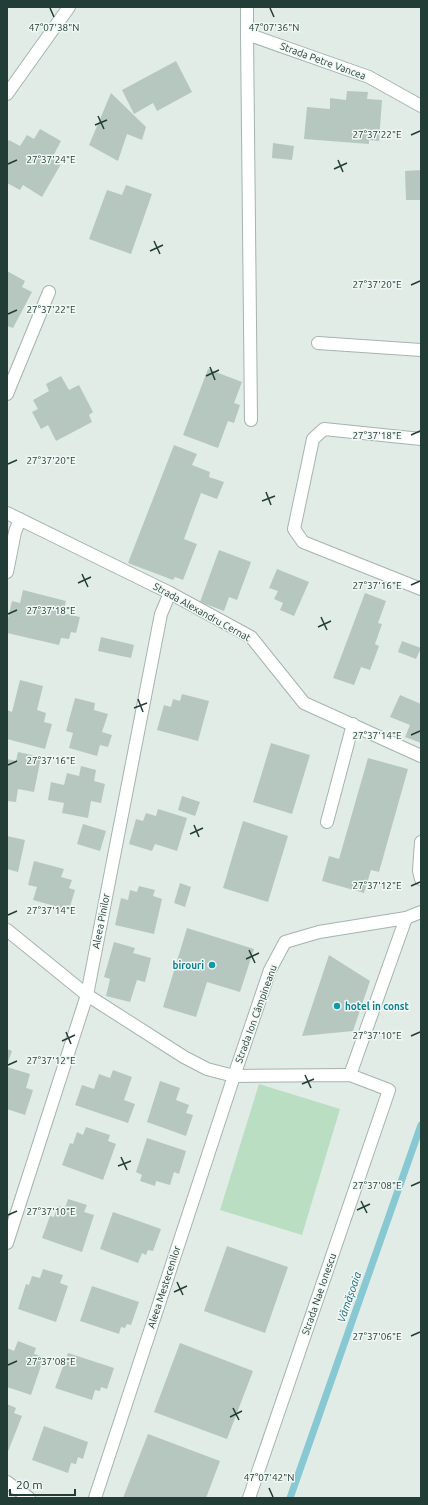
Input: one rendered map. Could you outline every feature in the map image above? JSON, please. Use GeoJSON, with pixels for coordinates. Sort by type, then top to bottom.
{"type":"FeatureCollection","features":[{"type":"Feature","properties":{"kind":"street"},"geometry":{"type":"LineString","coordinates":[[7,94],[69,7]]}},
{"type":"Feature","properties":{"kind":"street"},"geometry":{"type":"LineString","coordinates":[[247,7],[251,420]]}},
{"type":"Feature","properties":{"kind":"street","name":"Strada Petre Vancea"},"geometry":{"type":"LineString","coordinates":[[247,34],[369,77],[421,106]]}},
{"type":"Feature","properties":{"kind":"street"},"geometry":{"type":"LineString","coordinates":[[7,394],[49,292]]}},
{"type":"Feature","properties":{"kind":"street"},"geometry":{"type":"LineString","coordinates":[[318,343],[421,350]]}},
{"type":"Feature","properties":{"kind":"street"},"geometry":{"type":"LineString","coordinates":[[421,439],[324,430],[313,439],[294,529],[303,542],[421,588]]}},
{"type":"Feature","properties":{"kind":"street","name":"Strada Alexandru Cernat"},"geometry":{"type":"LineString","coordinates":[[7,513],[170,593],[251,637],[304,703],[354,724],[421,756]]}},
{"type":"Feature","properties":{"kind":"street"},"geometry":{"type":"LineString","coordinates":[[7,572],[15,532],[20,519]]}},
{"type":"Feature","properties":{"kind":"street","name":"Aleea Pinilor"},"geometry":{"type":"LineString","coordinates":[[7,1243],[87,995],[161,614],[170,593]]}},
{"type":"Feature","properties":{"kind":"street"},"geometry":{"type":"LineString","coordinates":[[327,822],[354,724]]}},
{"type":"Feature","properties":{"kind":"street"},"geometry":{"type":"LineString","coordinates":[[421,842],[419,871],[421,879]]}},
{"type":"Feature","properties":{"kind":"street","name":"Strada Ion Câmpineanu"},"geometry":{"type":"LineString","coordinates":[[7,930],[87,995],[184,1057],[207,1069],[234,1076],[270,970],[285,942],[319,932],[406,918],[421,912]]}},
{"type":"Feature","properties":{"kind":"street"},"geometry":{"type":"LineString","coordinates":[[234,1076],[350,1075],[406,918]]}},
{"type":"Feature","properties":{"kind":"street","name":"Strada Nae Ionescu"},"geometry":{"type":"LineString","coordinates":[[249,1498],[389,1090],[350,1075]]}},
{"type":"Feature","properties":{"kind":"street","name":"Aleea Mestecenilor"},"geometry":{"type":"LineString","coordinates":[[95,1498],[234,1076]]}},
{"type":"Feature","properties":{"kind":"street"},"geometry":{"type":"LineString","coordinates":[[7,1482],[29,1498]]}},
{"type":"Feature","properties":{"kind":"green space"},"geometry":{"type":"Polygon","coordinates":[[[259,1084],[340,1109],[302,1235],[220,1210],[259,1084]]]}},
{"type":"Feature","properties":{"kind":"building"},"geometry":{"type":"Polygon","coordinates":[[[176,61],[192,92],[157,111],[153,103],[134,114],[122,90],[176,61]]]}},
{"type":"Feature","properties":{"kind":"building"},"geometry":{"type":"Polygon","coordinates":[[[347,91],[368,92],[367,99],[382,100],[379,141],[369,140],[369,144],[304,139],[307,107],[330,109],[330,98],[346,100],[347,91]]]}},
{"type":"Feature","properties":{"kind":"building"},"geometry":{"type":"Polygon","coordinates":[[[111,93],[146,127],[142,140],[127,134],[118,161],[89,145],[111,93]]]}},
{"type":"Feature","properties":{"kind":"building"},"geometry":{"type":"Polygon","coordinates":[[[40,129],[61,141],[52,158],[61,164],[42,197],[23,185],[20,190],[7,183],[7,142],[9,140],[20,146],[27,135],[34,139],[40,129]]]}},
{"type":"Feature","properties":{"kind":"building"},"geometry":{"type":"Polygon","coordinates":[[[273,143],[294,146],[292,160],[272,158],[273,143]]]}},
{"type":"Feature","properties":{"kind":"building"},"geometry":{"type":"Polygon","coordinates":[[[421,170],[421,200],[406,200],[405,171],[421,170]]]}},
{"type":"Feature","properties":{"kind":"building"},"geometry":{"type":"Polygon","coordinates":[[[126,185],[152,194],[131,254],[89,239],[107,190],[122,195],[126,185]]]}},
{"type":"Feature","properties":{"kind":"building"},"geometry":{"type":"Polygon","coordinates":[[[7,271],[25,281],[22,287],[32,292],[13,328],[7,326],[7,271]]]}},
{"type":"Feature","properties":{"kind":"building"},"geometry":{"type":"Polygon","coordinates":[[[208,369],[242,382],[234,403],[240,405],[234,423],[228,421],[218,448],[183,435],[208,369]]]}},
{"type":"Feature","properties":{"kind":"building"},"geometry":{"type":"Polygon","coordinates":[[[61,376],[69,390],[79,385],[93,412],[89,415],[92,422],[56,441],[48,425],[41,429],[32,412],[38,409],[33,400],[49,391],[46,384],[61,376]]]}},
{"type":"Feature","properties":{"kind":"building"},"geometry":{"type":"Polygon","coordinates":[[[174,445],[197,454],[192,465],[210,472],[209,477],[224,482],[217,499],[201,493],[184,539],[197,544],[183,580],[175,577],[173,580],[128,563],[174,445]]]}},
{"type":"Feature","properties":{"kind":"building"},"geometry":{"type":"Polygon","coordinates":[[[219,550],[251,562],[237,600],[229,597],[224,611],[200,602],[219,550]]]}},
{"type":"Feature","properties":{"kind":"building"},"geometry":{"type":"Polygon","coordinates":[[[277,569],[309,582],[294,616],[280,610],[283,603],[274,599],[278,591],[269,588],[277,569]]]}},
{"type":"Feature","properties":{"kind":"building"},"geometry":{"type":"Polygon","coordinates":[[[23,590],[66,601],[63,613],[80,617],[76,633],[71,632],[69,639],[61,638],[59,645],[7,633],[7,623],[12,601],[20,603],[23,590]]]}},
{"type":"Feature","properties":{"kind":"building"},"geometry":{"type":"Polygon","coordinates":[[[365,593],[386,601],[378,623],[382,624],[375,644],[379,646],[370,670],[361,667],[354,685],[333,678],[365,593]]]}},
{"type":"Feature","properties":{"kind":"building"},"geometry":{"type":"Polygon","coordinates":[[[101,637],[134,645],[131,658],[98,651],[101,637]]]}},
{"type":"Feature","properties":{"kind":"building"},"geometry":{"type":"Polygon","coordinates":[[[402,641],[421,648],[416,659],[398,652],[402,641]]]}},
{"type":"Feature","properties":{"kind":"building"},"geometry":{"type":"Polygon","coordinates":[[[20,680],[43,686],[37,710],[46,713],[44,722],[52,724],[45,749],[7,739],[7,710],[12,712],[20,680]]]}},
{"type":"Feature","properties":{"kind":"building"},"geometry":{"type":"Polygon","coordinates":[[[182,694],[209,701],[198,741],[157,730],[164,705],[171,707],[173,699],[180,701],[182,694]]]}},
{"type":"Feature","properties":{"kind":"building"},"geometry":{"type":"Polygon","coordinates":[[[400,695],[421,704],[421,743],[405,737],[410,725],[390,717],[400,695]]]}},
{"type":"Feature","properties":{"kind":"building"},"geometry":{"type":"Polygon","coordinates":[[[75,698],[95,703],[94,710],[108,714],[102,732],[112,735],[108,747],[100,745],[97,756],[69,748],[73,733],[66,731],[75,698]]]}},
{"type":"Feature","properties":{"kind":"building"},"geometry":{"type":"Polygon","coordinates":[[[271,743],[310,755],[292,814],[253,802],[271,743]]]}},
{"type":"Feature","properties":{"kind":"building"},"geometry":{"type":"Polygon","coordinates":[[[18,752],[41,757],[34,792],[18,789],[16,802],[7,801],[7,759],[16,761],[18,752]]]}},
{"type":"Feature","properties":{"kind":"building"},"geometry":{"type":"Polygon","coordinates":[[[368,758],[408,769],[379,872],[371,870],[364,893],[322,881],[329,856],[339,859],[368,758]]]}},
{"type":"Feature","properties":{"kind":"building"},"geometry":{"type":"Polygon","coordinates":[[[81,766],[96,770],[94,781],[105,784],[101,803],[91,801],[88,818],[62,813],[64,803],[48,800],[51,782],[64,785],[67,773],[79,776],[81,766]]]}},
{"type":"Feature","properties":{"kind":"building"},"geometry":{"type":"Polygon","coordinates":[[[182,796],[200,802],[195,816],[178,810],[182,796]]]}},
{"type":"Feature","properties":{"kind":"building"},"geometry":{"type":"Polygon","coordinates":[[[158,809],[187,818],[177,851],[155,844],[152,851],[129,844],[136,819],[143,821],[146,813],[156,816],[158,809]]]}},
{"type":"Feature","properties":{"kind":"building"},"geometry":{"type":"Polygon","coordinates":[[[243,821],[288,836],[268,902],[223,888],[243,821]]]}},
{"type":"Feature","properties":{"kind":"building"},"geometry":{"type":"Polygon","coordinates":[[[83,824],[106,831],[100,851],[77,844],[83,824]]]}},
{"type":"Feature","properties":{"kind":"building"},"geometry":{"type":"Polygon","coordinates":[[[7,836],[25,840],[18,872],[7,869],[7,836]]]}},
{"type":"Feature","properties":{"kind":"building"},"geometry":{"type":"Polygon","coordinates":[[[34,861],[64,869],[61,877],[72,880],[69,888],[75,890],[69,910],[33,900],[37,887],[28,885],[34,861]]]}},
{"type":"Feature","properties":{"kind":"building"},"geometry":{"type":"Polygon","coordinates":[[[180,883],[191,887],[185,907],[174,903],[180,883]]]}},
{"type":"Feature","properties":{"kind":"building"},"geometry":{"type":"Polygon","coordinates":[[[139,886],[155,890],[153,896],[162,899],[154,934],[115,925],[121,898],[128,900],[130,890],[137,892],[139,886]]]}},
{"type":"Feature","properties":{"kind":"building","name":"birouri"},"geometry":{"type":"Polygon","coordinates":[[[187,928],[254,949],[240,992],[207,982],[196,1017],[163,1007],[187,928]]]}},
{"type":"Feature","properties":{"kind":"building"},"geometry":{"type":"Polygon","coordinates":[[[114,942],[135,948],[133,953],[151,958],[145,982],[137,980],[130,1002],[106,996],[110,979],[104,977],[114,942]]]}},
{"type":"Feature","properties":{"kind":"building","name":"hotel in const"},"geometry":{"type":"Polygon","coordinates":[[[329,955],[370,981],[353,1031],[302,1036],[329,955]]]}},
{"type":"Feature","properties":{"kind":"building"},"geometry":{"type":"Polygon","coordinates":[[[7,1049],[12,1051],[7,1065],[7,1049]]]}},
{"type":"Feature","properties":{"kind":"building"},"geometry":{"type":"Polygon","coordinates":[[[7,1067],[30,1074],[26,1088],[33,1090],[25,1115],[7,1109],[7,1067]]]}},
{"type":"Feature","properties":{"kind":"building"},"geometry":{"type":"Polygon","coordinates":[[[113,1070],[132,1077],[124,1100],[135,1104],[128,1123],[75,1105],[82,1085],[94,1089],[99,1074],[110,1078],[113,1070]]]}},
{"type":"Feature","properties":{"kind":"building"},"geometry":{"type":"Polygon","coordinates":[[[160,1081],[180,1088],[176,1100],[189,1105],[186,1113],[193,1115],[186,1136],[147,1122],[160,1081]]]}},
{"type":"Feature","properties":{"kind":"building"},"geometry":{"type":"Polygon","coordinates":[[[86,1127],[110,1135],[108,1141],[116,1144],[103,1180],[62,1165],[70,1143],[73,1144],[77,1132],[83,1135],[86,1127]]]}},
{"type":"Feature","properties":{"kind":"building"},"geometry":{"type":"Polygon","coordinates":[[[147,1138],[186,1151],[179,1174],[174,1172],[170,1185],[156,1181],[155,1186],[140,1181],[142,1175],[136,1172],[147,1138]]]}},
{"type":"Feature","properties":{"kind":"building"},"geometry":{"type":"Polygon","coordinates":[[[68,1199],[87,1205],[84,1212],[94,1215],[82,1252],[42,1238],[50,1216],[54,1217],[58,1206],[65,1208],[68,1199]]]}},
{"type":"Feature","properties":{"kind":"building"},"geometry":{"type":"Polygon","coordinates":[[[113,1212],[161,1229],[153,1251],[148,1250],[146,1255],[142,1253],[138,1263],[100,1249],[113,1212]]]}},
{"type":"Feature","properties":{"kind":"building"},"geometry":{"type":"Polygon","coordinates":[[[227,1246],[288,1267],[265,1333],[204,1311],[227,1246]]]}},
{"type":"Feature","properties":{"kind":"building"},"geometry":{"type":"Polygon","coordinates":[[[43,1269],[63,1275],[60,1283],[68,1286],[56,1322],[18,1309],[26,1284],[29,1285],[32,1276],[40,1278],[43,1269]]]}},
{"type":"Feature","properties":{"kind":"building"},"geometry":{"type":"Polygon","coordinates":[[[92,1286],[139,1302],[131,1325],[127,1324],[125,1328],[121,1327],[119,1334],[80,1321],[92,1286]]]}},
{"type":"Feature","properties":{"kind":"building"},"geometry":{"type":"Polygon","coordinates":[[[18,1341],[36,1348],[34,1354],[44,1357],[31,1395],[7,1387],[7,1348],[14,1351],[18,1341]]]}},
{"type":"Feature","properties":{"kind":"building"},"geometry":{"type":"Polygon","coordinates":[[[180,1343],[253,1371],[227,1439],[154,1412],[180,1343]]]}},
{"type":"Feature","properties":{"kind":"building"},"geometry":{"type":"Polygon","coordinates":[[[68,1353],[114,1368],[107,1389],[101,1387],[100,1391],[95,1390],[92,1400],[55,1388],[68,1353]]]}},
{"type":"Feature","properties":{"kind":"building"},"geometry":{"type":"Polygon","coordinates":[[[7,1404],[16,1408],[14,1413],[22,1416],[7,1454],[7,1404]]]}},
{"type":"Feature","properties":{"kind":"building"},"geometry":{"type":"Polygon","coordinates":[[[44,1426],[88,1442],[83,1459],[78,1457],[76,1464],[71,1463],[68,1473],[32,1460],[44,1426]]]}},
{"type":"Feature","properties":{"kind":"building"},"geometry":{"type":"Polygon","coordinates":[[[148,1434],[220,1461],[206,1498],[123,1498],[148,1434]]]}},
{"type":"Feature","properties":{"kind":"waterway","name":"Vămășoaia"},"geometry":{"type":"LineString","coordinates":[[290,1498],[421,1125]]}},
{"type":"Feature","properties":{"kind":"place","name":"birouri"},"geometry":{"type":"Point","coordinates":[212,965]}},
{"type":"Feature","properties":{"kind":"place","name":"hotel in const"},"geometry":{"type":"Point","coordinates":[337,1006]}}]}
